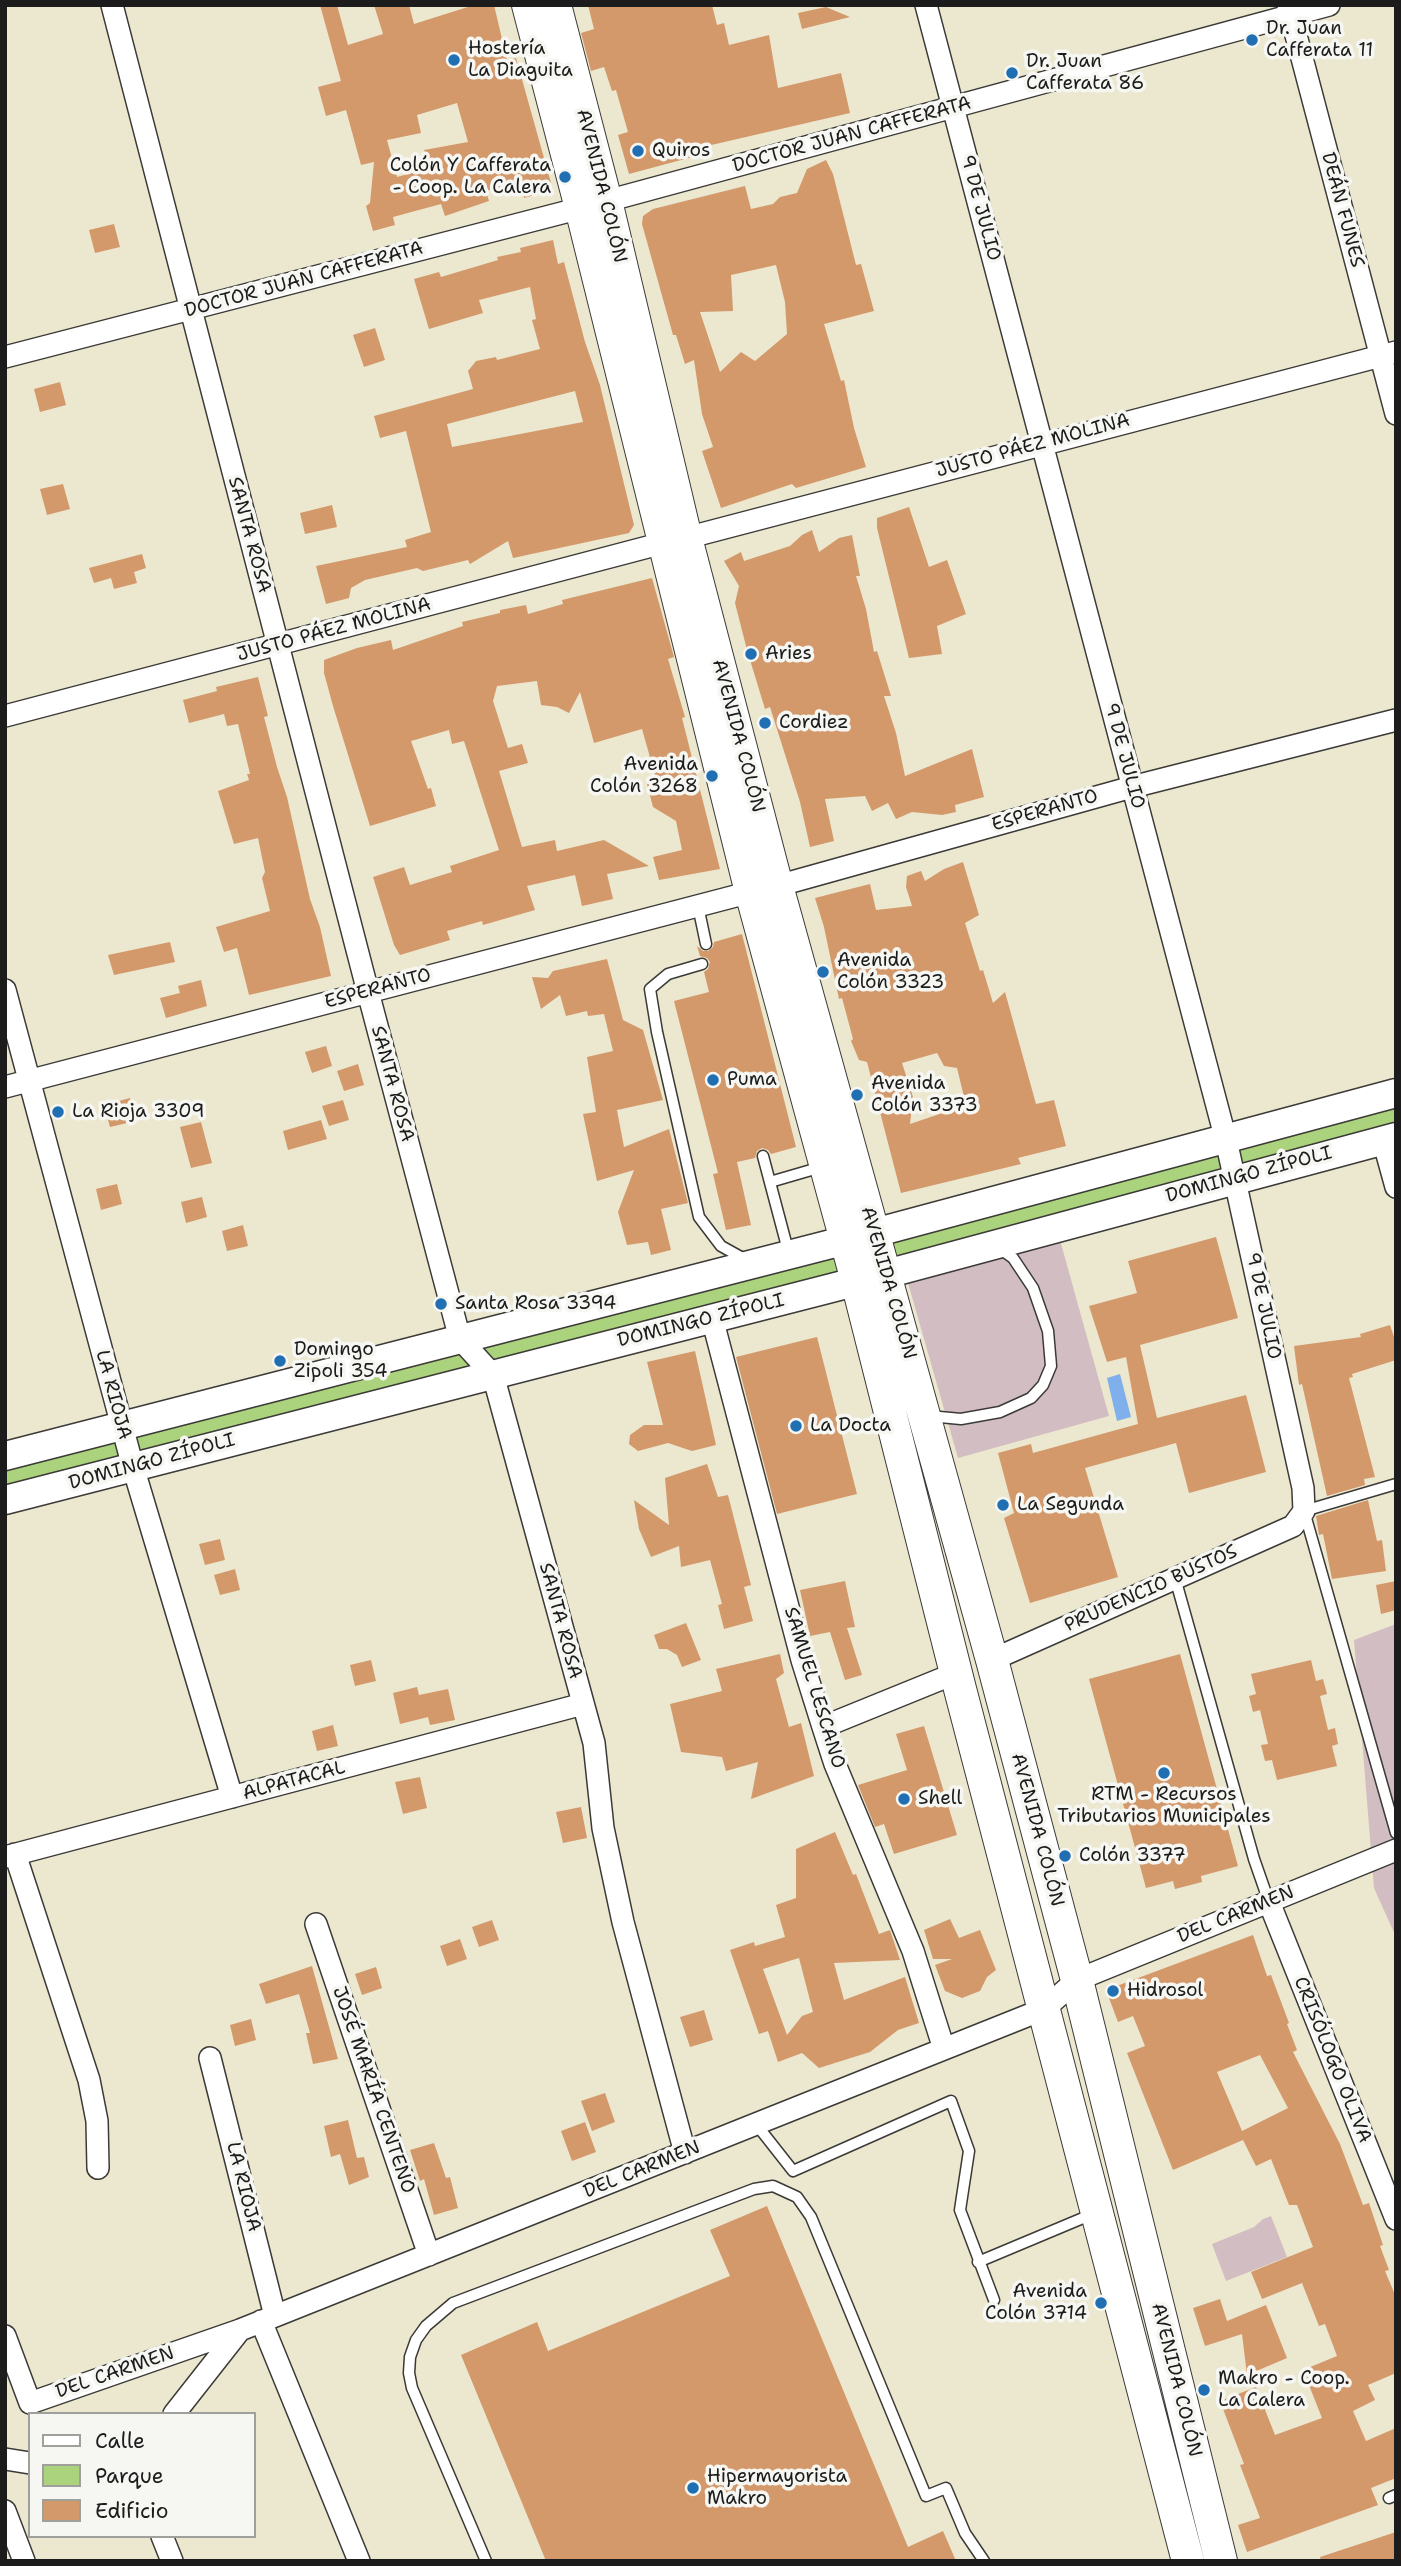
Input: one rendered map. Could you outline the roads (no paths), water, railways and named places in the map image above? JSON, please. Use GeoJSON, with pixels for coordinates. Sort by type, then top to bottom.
{"type":"FeatureCollection","features":[{"type":"Feature","properties":{"kind":"main road","name":"AVENIDA COLÓN"},"geometry":{"type":"LineString","coordinates":[[528,5],[593,204]]}},
{"type":"Feature","properties":{"kind":"main road","name":"AVENIDA COLÓN"},"geometry":{"type":"LineString","coordinates":[[555,5],[593,204],[675,540],[764,889],[871,1277],[956,1673],[1097,2212],[1203,2556]]}},
{"type":"Feature","properties":{"kind":"main road","name":"AVENIDA COLÓN"},"geometry":{"type":"LineString","coordinates":[[764,889],[761,948],[825,1166],[860,1237]]}},
{"type":"Feature","properties":{"kind":"main road","name":"DOMINGO ZÍPOLI"},"geometry":{"type":"LineString","coordinates":[[5,1456],[860,1237],[1396,1093]]}},
{"type":"Feature","properties":{"kind":"main road","name":"DOMINGO ZÍPOLI"},"geometry":{"type":"LineString","coordinates":[[5,1500],[871,1277],[1389,1138]]}},
{"type":"Feature","properties":{"kind":"main road","name":"AVENIDA COLÓN"},"geometry":{"type":"LineString","coordinates":[[871,1277],[925,1415],[1077,1980],[1203,2556]]}},
{"type":"Feature","properties":{"kind":"street","name":"SANTA ROSA"},"geometry":{"type":"LineString","coordinates":[[112,5],[460,1339],[493,1375],[594,1743],[603,1828],[623,1922],[685,2153]]}},
{"type":"Feature","properties":{"kind":"street","name":"9 DE JULIO"},"geometry":{"type":"LineString","coordinates":[[926,5],[1226,1140],[1303,1488],[1304,1511]]}},
{"type":"Feature","properties":{"kind":"street","name":"DOCTOR JUAN CAFFERATA"},"geometry":{"type":"LineString","coordinates":[[5,358],[954,108],[1289,10],[1329,5]]}},
{"type":"Feature","properties":{"kind":"street","name":"DEÁN FUNES"},"geometry":{"type":"LineString","coordinates":[[1289,10],[1388,354],[1396,414]]}},
{"type":"Feature","properties":{"kind":"street","name":"JUSTO PÁEZ MOLINA"},"geometry":{"type":"LineString","coordinates":[[5,716],[1388,354]]}},
{"type":"Feature","properties":{"kind":"street","name":"ESPERANTO"},"geometry":{"type":"LineString","coordinates":[[5,1087],[764,889],[1132,787],[1396,720]]}},
{"type":"Feature","properties":{"kind":"street","name":"LA RIOJA"},"geometry":{"type":"LineString","coordinates":[[5,990],[121,1426],[232,1797]]}},
{"type":"Feature","properties":{"kind":"street"},"geometry":{"type":"LineString","coordinates":[[1389,1138],[1396,1187]]}},
{"type":"Feature","properties":{"kind":"street","name":"SAMUEL LESCANO"},"geometry":{"type":"LineString","coordinates":[[712,1318],[823,1727],[835,1764],[913,1951],[944,2049]]}},
{"type":"Feature","properties":{"kind":"street","name":"PRUDENCIO BUSTOS"},"geometry":{"type":"LineString","coordinates":[[992,1660],[1293,1526],[1304,1511]]}},
{"type":"Feature","properties":{"kind":"street"},"geometry":{"type":"LineString","coordinates":[[823,1727],[956,1673]]}},
{"type":"Feature","properties":{"kind":"street","name":"ALPATACAL"},"geometry":{"type":"LineString","coordinates":[[10,1856],[583,1704]]}},
{"type":"Feature","properties":{"kind":"street","name":"DEL CARMEN"},"geometry":{"type":"LineString","coordinates":[[5,2336],[30,2403],[240,2330],[1044,2009],[1077,1980],[1396,1850]]}},
{"type":"Feature","properties":{"kind":"street"},"geometry":{"type":"LineString","coordinates":[[10,1856],[89,2080],[97,2121],[98,2168]]}},
{"type":"Feature","properties":{"kind":"street","name":"CRISÓLOGO OLIVA"},"geometry":{"type":"LineString","coordinates":[[1269,1902],[1396,2219]]}},
{"type":"Feature","properties":{"kind":"street","name":"JOSÉ MARÍA CENTENO"},"geometry":{"type":"LineString","coordinates":[[316,1924],[429,2255]]}},
{"type":"Feature","properties":{"kind":"street","name":"LA RIOJA"},"geometry":{"type":"LineString","coordinates":[[210,2058],[268,2318],[359,2561]]}},
{"type":"Feature","properties":{"kind":"street","name":"DEL CARMEN"},"geometry":{"type":"LineString","coordinates":[[176,2412],[240,2330]]}},
{"type":"Feature","properties":{"kind":"street"},"geometry":{"type":"LineString","coordinates":[[5,2459],[28,2463]]}},
{"type":"Feature","properties":{"kind":"street"},"geometry":{"type":"LineString","coordinates":[[5,2511],[24,2561]]}},
{"type":"Feature","properties":{"kind":"street"},"geometry":{"type":"LineString","coordinates":[[163,2538],[172,2561]]}},
{"type":"Feature","properties":{"kind":"lane"},"geometry":{"type":"LineString","coordinates":[[698,906],[706,944]]}},
{"type":"Feature","properties":{"kind":"lane"},"geometry":{"type":"LineString","coordinates":[[702,964],[668,974],[650,989],[657,1032],[699,1217],[721,1246],[753,1264]]}},
{"type":"Feature","properties":{"kind":"lane"},"geometry":{"type":"LineString","coordinates":[[763,1156],[789,1254]]}},
{"type":"Feature","properties":{"kind":"lane"},"geometry":{"type":"LineString","coordinates":[[770,1182],[825,1166]]}},
{"type":"Feature","properties":{"kind":"lane"},"geometry":{"type":"LineString","coordinates":[[925,1415],[961,1419],[1000,1412],[1031,1398],[1043,1385],[1051,1366],[1048,1331],[1033,1288],[1013,1258],[993,1244]]}},
{"type":"Feature","properties":{"kind":"lane"},"geometry":{"type":"LineString","coordinates":[[1396,1484],[1304,1511],[1396,1833]]}},
{"type":"Feature","properties":{"kind":"lane"},"geometry":{"type":"LineString","coordinates":[[1175,1578],[1254,1859],[1269,1902]]}},
{"type":"Feature","properties":{"kind":"lane"},"geometry":{"type":"LineString","coordinates":[[756,2124],[793,2171],[951,2101],[969,2151],[960,2210],[994,2300]]}},
{"type":"Feature","properties":{"kind":"lane"},"geometry":{"type":"LineString","coordinates":[[486,2561],[412,2388],[410,2357],[416,2340],[426,2326],[453,2303],[754,2189],[773,2186],[797,2197],[811,2217],[926,2496],[946,2488],[965,2533],[984,2561]]}},
{"type":"Feature","properties":{"kind":"lane"},"geometry":{"type":"LineString","coordinates":[[978,2262],[1097,2212]]}},
{"type":"Feature","properties":{"kind":"water"},"geometry":{"type":"Polygon","coordinates":[[[1120,1374],[1131,1417],[1117,1421],[1107,1378],[1120,1374]]]}},
{"type":"Feature","properties":{"kind":"place","name":"Dr. Juan Cafferata 11"},"geometry":{"type":"Point","coordinates":[1252,40]}},
{"type":"Feature","properties":{"kind":"place","name":"Hostería La Diaguita"},"geometry":{"type":"Point","coordinates":[454,60]}},
{"type":"Feature","properties":{"kind":"place","name":"Dr. Juan Cafferata 86"},"geometry":{"type":"Point","coordinates":[1012,73]}},
{"type":"Feature","properties":{"kind":"place","name":"Quiros"},"geometry":{"type":"Point","coordinates":[638,151]}},
{"type":"Feature","properties":{"kind":"place","name":"Colón Y Cafferata - Coop. La Calera"},"geometry":{"type":"Point","coordinates":[565,177]}},
{"type":"Feature","properties":{"kind":"place","name":"Aries"},"geometry":{"type":"Point","coordinates":[751,654]}},
{"type":"Feature","properties":{"kind":"place","name":"Cordiez"},"geometry":{"type":"Point","coordinates":[765,723]}},
{"type":"Feature","properties":{"kind":"place","name":"Avenida Colón 3268"},"geometry":{"type":"Point","coordinates":[712,776]}},
{"type":"Feature","properties":{"kind":"place","name":"Avenida Colón 3323"},"geometry":{"type":"Point","coordinates":[823,972]}},
{"type":"Feature","properties":{"kind":"place","name":"Puma"},"geometry":{"type":"Point","coordinates":[713,1080]}},
{"type":"Feature","properties":{"kind":"place","name":"Avenida Colón 3373"},"geometry":{"type":"Point","coordinates":[857,1095]}},
{"type":"Feature","properties":{"kind":"place","name":"La Rioja 3309"},"geometry":{"type":"Point","coordinates":[58,1112]}},
{"type":"Feature","properties":{"kind":"place","name":"Santa Rosa 3394"},"geometry":{"type":"Point","coordinates":[441,1304]}},
{"type":"Feature","properties":{"kind":"place","name":"Domingo Zipoli 354"},"geometry":{"type":"Point","coordinates":[280,1361]}},
{"type":"Feature","properties":{"kind":"place","name":"La Docta"},"geometry":{"type":"Point","coordinates":[796,1426]}},
{"type":"Feature","properties":{"kind":"place","name":"La Segunda"},"geometry":{"type":"Point","coordinates":[1003,1505]}},
{"type":"Feature","properties":{"kind":"place","name":"RTM - Recursos Tributarios Municipales"},"geometry":{"type":"Point","coordinates":[1164,1773]}},
{"type":"Feature","properties":{"kind":"place","name":"Shell"},"geometry":{"type":"Point","coordinates":[904,1799]}},
{"type":"Feature","properties":{"kind":"place","name":"Colón 3377"},"geometry":{"type":"Point","coordinates":[1065,1856]}},
{"type":"Feature","properties":{"kind":"place","name":"Hidrosol"},"geometry":{"type":"Point","coordinates":[1113,1991]}},
{"type":"Feature","properties":{"kind":"place","name":"Avenida Colón 3714"},"geometry":{"type":"Point","coordinates":[1101,2303]}},
{"type":"Feature","properties":{"kind":"place","name":"Makro - Coop. La Calera"},"geometry":{"type":"Point","coordinates":[1204,2390]}},
{"type":"Feature","properties":{"kind":"place","name":"Hipermayorista Makro"},"geometry":{"type":"Point","coordinates":[693,2488]}}]}
